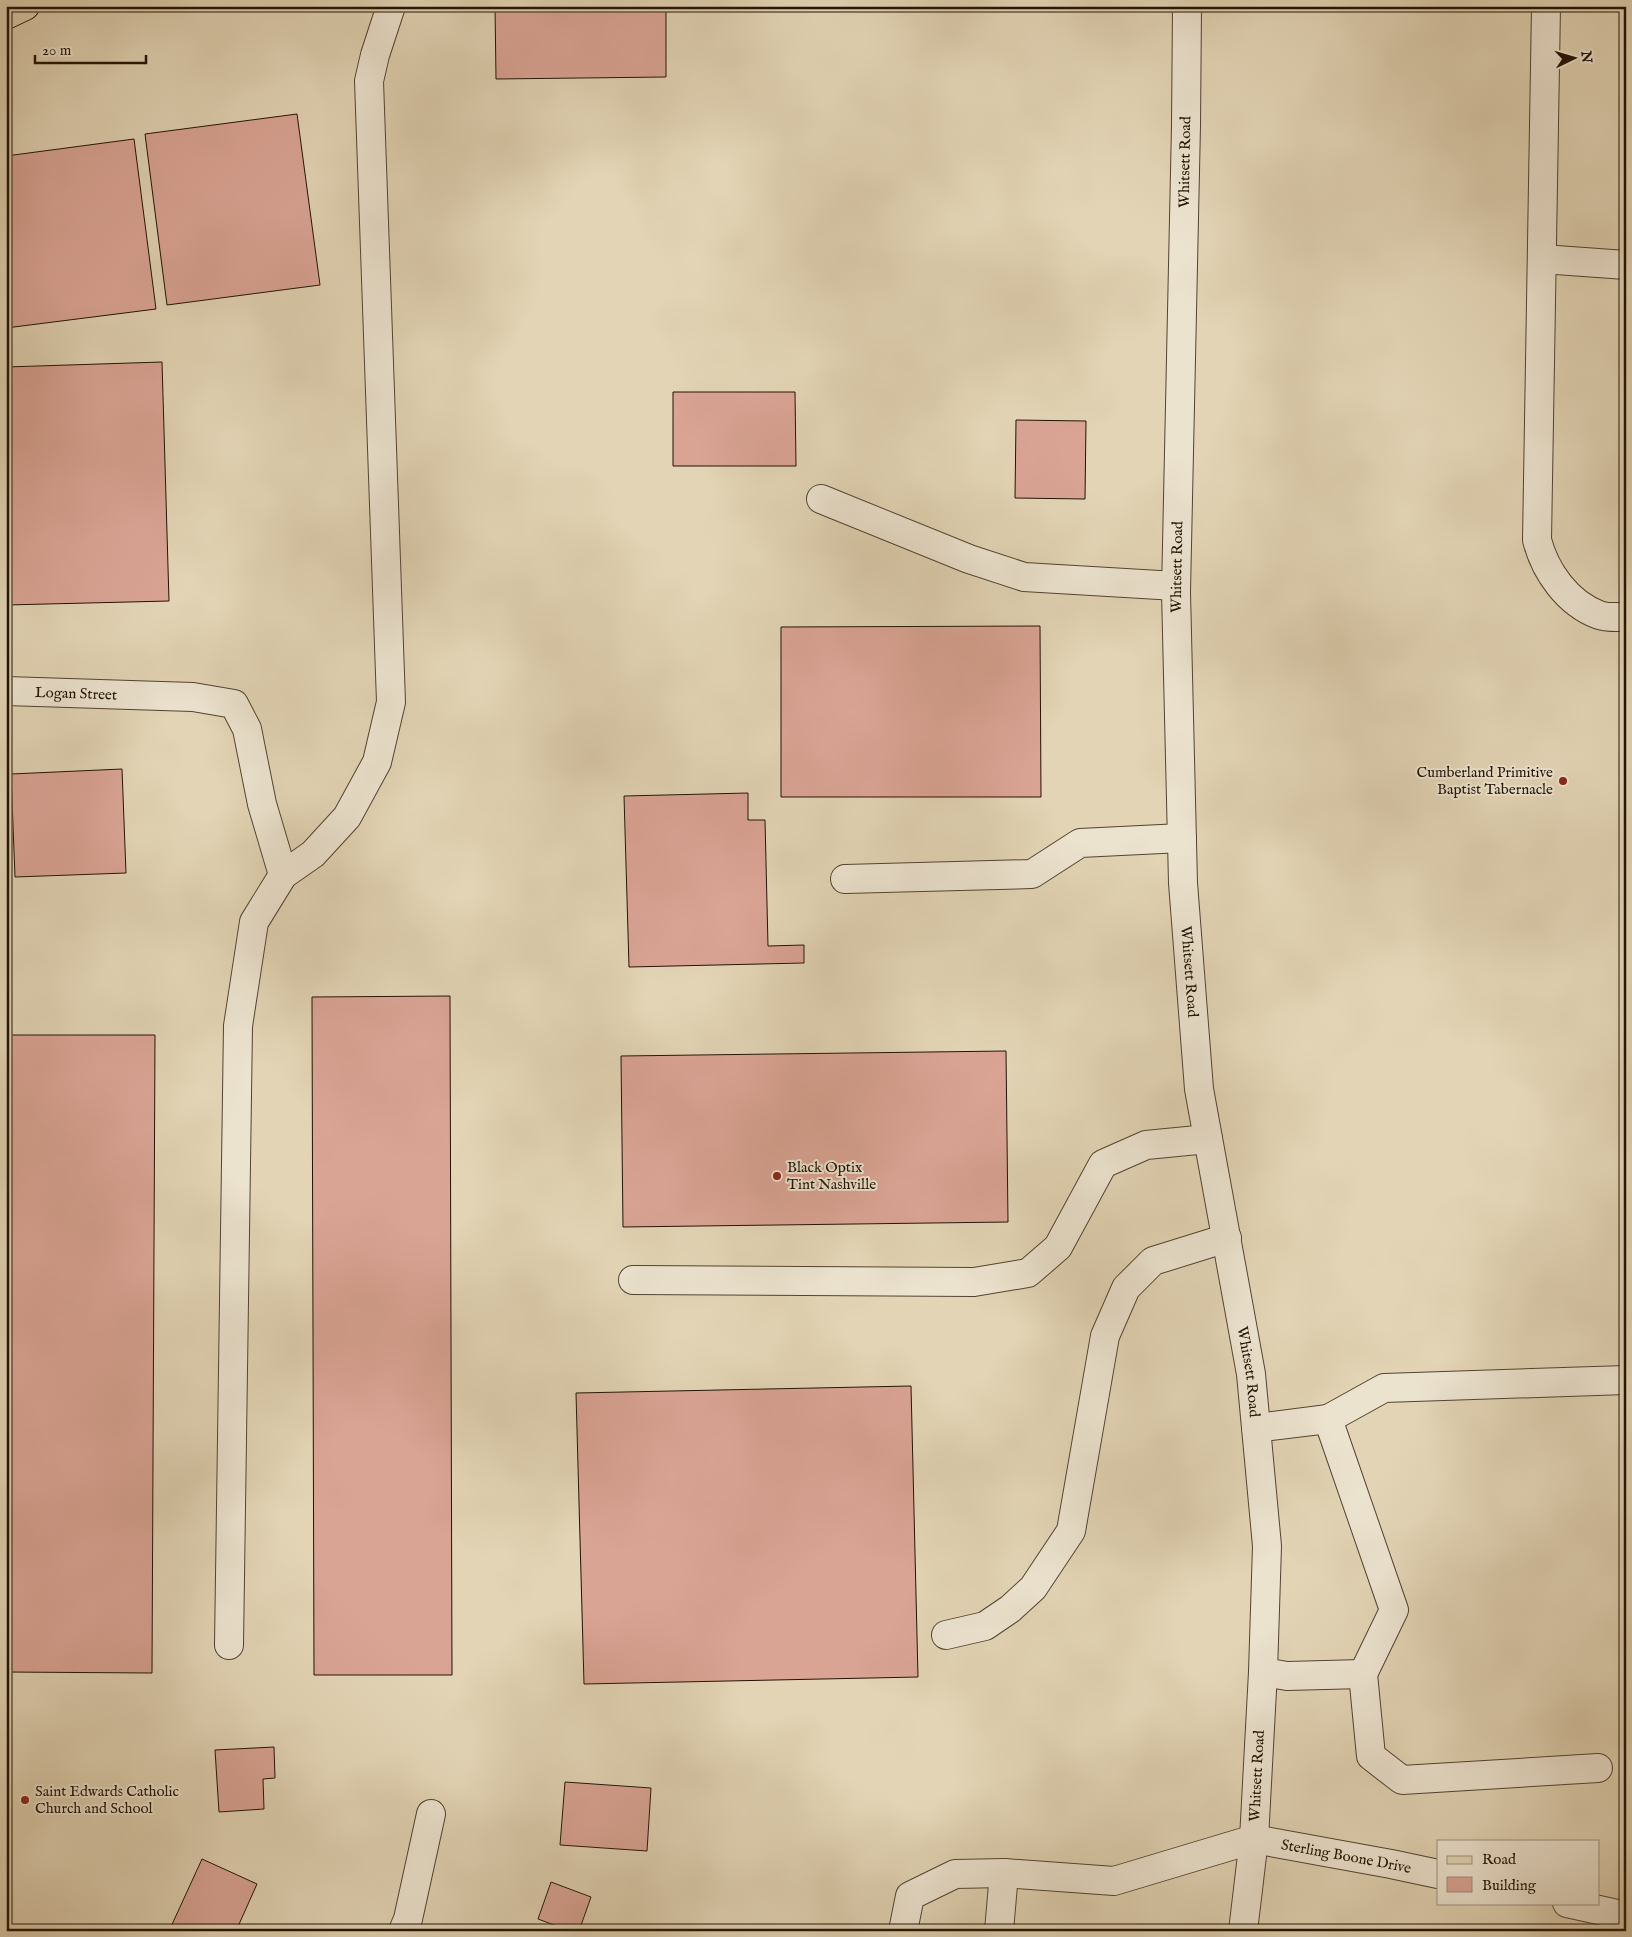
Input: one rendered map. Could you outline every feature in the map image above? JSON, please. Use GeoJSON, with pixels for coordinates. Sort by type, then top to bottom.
{"type":"FeatureCollection","features":[{"type":"Feature","properties":{"kind":"main road"},"geometry":{"type":"LineString","coordinates":[[6,15],[25,6]]}},
{"type":"Feature","properties":{"kind":"street"},"geometry":{"type":"LineString","coordinates":[[229,1645],[238,1026],[254,922],[282,875],[313,854],[347,817],[377,762],[391,702],[369,81],[375,55],[391,6]]}},
{"type":"Feature","properties":{"kind":"street","name":"Whitsett Road"},"geometry":{"type":"LineString","coordinates":[[1187,6],[1176,586],[1183,883],[1199,1089],[1251,1374],[1267,1546],[1263,1672],[1254,1839],[1243,1931]]}},
{"type":"Feature","properties":{"kind":"street"},"geometry":{"type":"LineString","coordinates":[[1546,6],[1537,540],[1542,558],[1551,574],[1568,595],[1584,608],[1601,616],[1626,617]]}},
{"type":"Feature","properties":{"kind":"street"},"geometry":{"type":"LineString","coordinates":[[1542,259],[1626,265]]}},
{"type":"Feature","properties":{"kind":"street"},"geometry":{"type":"LineString","coordinates":[[821,499],[969,559],[1024,577],[1176,586]]}},
{"type":"Feature","properties":{"kind":"street","name":"Logan Street"},"geometry":{"type":"LineString","coordinates":[[6,691],[147,694],[193,697],[234,704],[247,730],[262,804],[282,875]]}},
{"type":"Feature","properties":{"kind":"street"},"geometry":{"type":"LineString","coordinates":[[845,880],[1032,874],[1080,843],[1182,838]]}},
{"type":"Feature","properties":{"kind":"street"},"geometry":{"type":"LineString","coordinates":[[633,1280],[974,1282],[1028,1273],[1058,1246],[1104,1164],[1146,1145],[1208,1139]]}},
{"type":"Feature","properties":{"kind":"street"},"geometry":{"type":"LineString","coordinates":[[946,1636],[985,1626],[1010,1609],[1033,1588],[1071,1531],[1105,1336],[1126,1288],[1153,1261],[1227,1238]]}},
{"type":"Feature","properties":{"kind":"street"},"geometry":{"type":"LineString","coordinates":[[1256,1428],[1328,1419],[1384,1388],[1626,1380]]}},
{"type":"Feature","properties":{"kind":"street"},"geometry":{"type":"LineString","coordinates":[[1328,1419],[1394,1610],[1363,1674],[1371,1756],[1402,1780],[1598,1768]]}},
{"type":"Feature","properties":{"kind":"street"},"geometry":{"type":"LineString","coordinates":[[1263,1672],[1286,1676],[1363,1674]]}},
{"type":"Feature","properties":{"kind":"street"},"geometry":{"type":"LineString","coordinates":[[403,1931],[408,1919],[431,1814]]}},
{"type":"Feature","properties":{"kind":"street"},"geometry":{"type":"LineString","coordinates":[[903,1931],[910,1896],[955,1874],[1004,1873],[1114,1881],[1254,1839]]}},
{"type":"Feature","properties":{"kind":"street","name":"Sterling Boone Drive"},"geometry":{"type":"LineString","coordinates":[[1254,1839],[1437,1874]]}},
{"type":"Feature","properties":{"kind":"street"},"geometry":{"type":"LineString","coordinates":[[999,1931],[1004,1873]]}},
{"type":"Feature","properties":{"kind":"street"},"geometry":{"type":"LineString","coordinates":[[1572,1904],[1626,1916]]}},
{"type":"Feature","properties":{"kind":"building"},"geometry":{"type":"Polygon","coordinates":[[[495,6],[666,6],[666,77],[496,79],[495,6]]]}},
{"type":"Feature","properties":{"kind":"building"},"geometry":{"type":"Polygon","coordinates":[[[297,114],[320,285],[167,305],[145,134],[297,114]]]}},
{"type":"Feature","properties":{"kind":"building"},"geometry":{"type":"Polygon","coordinates":[[[134,139],[156,309],[6,328],[6,156],[134,139]]]}},
{"type":"Feature","properties":{"kind":"building"},"geometry":{"type":"Polygon","coordinates":[[[162,362],[169,601],[6,605],[6,367],[162,362]]]}},
{"type":"Feature","properties":{"kind":"building"},"geometry":{"type":"Polygon","coordinates":[[[673,392],[795,392],[796,466],[673,466],[673,392]]]}},
{"type":"Feature","properties":{"kind":"building"},"geometry":{"type":"Polygon","coordinates":[[[1016,420],[1086,421],[1085,499],[1015,498],[1016,420]]]}},
{"type":"Feature","properties":{"kind":"building"},"geometry":{"type":"Polygon","coordinates":[[[1040,626],[1041,797],[781,797],[781,627],[1040,626]]]}},
{"type":"Feature","properties":{"kind":"building"},"geometry":{"type":"Polygon","coordinates":[[[122,769],[126,873],[15,877],[11,774],[122,769]]]}},
{"type":"Feature","properties":{"kind":"building"},"geometry":{"type":"Polygon","coordinates":[[[748,793],[748,820],[765,820],[768,946],[804,945],[804,963],[629,967],[624,796],[748,793]]]}},
{"type":"Feature","properties":{"kind":"building"},"geometry":{"type":"Polygon","coordinates":[[[450,996],[452,1675],[314,1675],[312,997],[450,996]]]}},
{"type":"Feature","properties":{"kind":"building"},"geometry":{"type":"Polygon","coordinates":[[[6,1035],[155,1035],[152,1673],[6,1672],[6,1035]]]}},
{"type":"Feature","properties":{"kind":"building"},"geometry":{"type":"Polygon","coordinates":[[[1006,1051],[1008,1222],[623,1227],[621,1056],[1006,1051]]]}},
{"type":"Feature","properties":{"kind":"building"},"geometry":{"type":"Polygon","coordinates":[[[911,1386],[918,1677],[584,1684],[576,1393],[911,1386]]]}},
{"type":"Feature","properties":{"kind":"building"},"geometry":{"type":"Polygon","coordinates":[[[274,1747],[275,1778],[263,1779],[264,1809],[219,1812],[215,1750],[274,1747]]]}},
{"type":"Feature","properties":{"kind":"building"},"geometry":{"type":"Polygon","coordinates":[[[565,1782],[651,1788],[647,1851],[560,1845],[565,1782]]]}},
{"type":"Feature","properties":{"kind":"building"},"geometry":{"type":"Polygon","coordinates":[[[202,1859],[257,1884],[236,1931],[169,1931],[202,1859]]]}},
{"type":"Feature","properties":{"kind":"building"},"geometry":{"type":"Polygon","coordinates":[[[551,1882],[591,1897],[579,1931],[570,1931],[538,1919],[551,1882]]]}},
{"type":"Feature","properties":{"kind":"place","name":"Cumberland Primitive Baptist Tabernacle"},"geometry":{"type":"Point","coordinates":[1563,781]}},
{"type":"Feature","properties":{"kind":"place","name":"Black Optix Tint Nashville"},"geometry":{"type":"Point","coordinates":[777,1176]}},
{"type":"Feature","properties":{"kind":"place","name":"Saint Edwards Catholic Church and School"},"geometry":{"type":"Point","coordinates":[25,1800]}}]}
